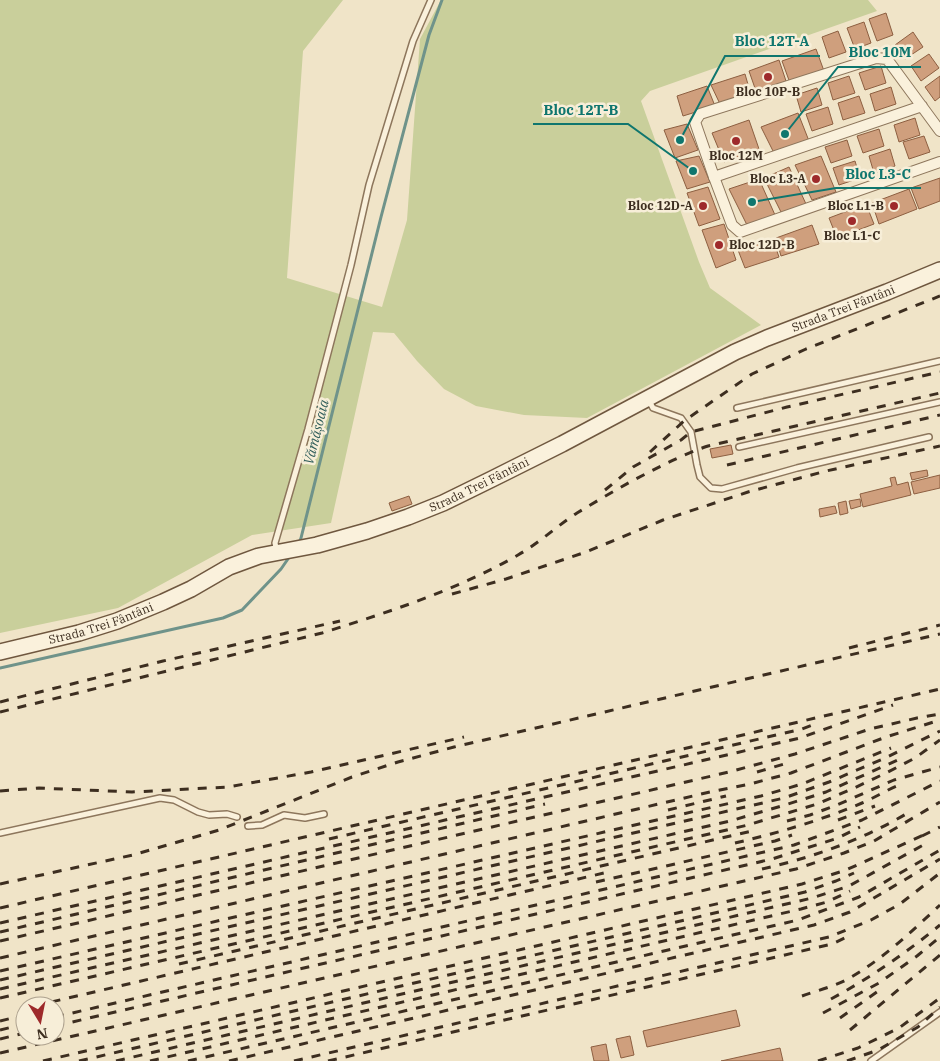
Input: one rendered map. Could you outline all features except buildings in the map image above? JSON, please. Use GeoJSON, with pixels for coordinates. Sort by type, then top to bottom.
{"type":"FeatureCollection","features":[{"type":"Feature","properties":{"kind":"main road","name":"Strada Trei Fântâni"},"geometry":{"type":"LineString","coordinates":[[0,652],[79,633],[117,621],[191,589],[229,567],[259,556],[303,548],[367,531],[408,517],[562,444],[735,352],[940,270]]}},
{"type":"Feature","properties":{"kind":"street"},"geometry":{"type":"LineString","coordinates":[[940,131],[887,59],[876,58],[700,114],[695,122],[732,226],[740,232],[940,162]]}},
{"type":"Feature","properties":{"kind":"street"},"geometry":{"type":"LineString","coordinates":[[714,177],[922,106]]}},
{"type":"Feature","properties":{"kind":"lane"},"geometry":{"type":"LineString","coordinates":[[280,551],[275,543],[308,429],[351,265],[369,185],[414,40],[431,0]]}},
{"type":"Feature","properties":{"kind":"lane"},"geometry":{"type":"LineString","coordinates":[[737,408],[940,361]]}},
{"type":"Feature","properties":{"kind":"lane"},"geometry":{"type":"LineString","coordinates":[[648,398],[654,408],[681,418],[684,421],[691,432],[700,477],[711,488],[722,489],[797,468],[929,437]]}},
{"type":"Feature","properties":{"kind":"lane"},"geometry":{"type":"LineString","coordinates":[[740,448],[940,402]]}},
{"type":"Feature","properties":{"kind":"lane"},"geometry":{"type":"LineString","coordinates":[[0,833],[160,798],[174,800],[198,812],[209,815],[227,814],[237,817]]}},
{"type":"Feature","properties":{"kind":"lane"},"geometry":{"type":"LineString","coordinates":[[248,826],[262,825],[284,815],[305,818],[324,814]]}},
{"type":"Feature","properties":{"kind":"lane"},"geometry":{"type":"LineString","coordinates":[[871,1061],[940,1012]]}},
{"type":"Feature","properties":{"kind":"green space"},"geometry":{"type":"Polygon","coordinates":[[[0,0],[343,0],[303,51],[287,278],[382,307],[407,220],[420,39],[441,0],[868,0],[877,11],[650,91],[641,101],[710,288],[761,325],[587,418],[524,415],[476,406],[444,389],[394,333],[373,332],[331,523],[252,535],[118,608],[0,633],[0,0]]]}},
{"type":"Feature","properties":{"kind":"waterway","name":"Vămășoaia"},"geometry":{"type":"LineString","coordinates":[[299,543],[381,217],[429,35],[442,0]]}},
{"type":"Feature","properties":{"kind":"waterway","name":"Vămășoaia"},"geometry":{"type":"LineString","coordinates":[[0,668],[223,618],[242,610],[281,569],[290,556]]}},
{"type":"Feature","properties":{"kind":"railway"},"geometry":{"type":"LineString","coordinates":[[650,452],[684,421],[752,374],[806,349],[940,296]]}},
{"type":"Feature","properties":{"kind":"railway"},"geometry":{"type":"LineString","coordinates":[[605,490],[633,467],[681,440],[691,432],[787,407],[940,372]]}},
{"type":"Feature","properties":{"kind":"railway"},"geometry":{"type":"LineString","coordinates":[[0,712],[322,633],[372,617],[447,590],[495,568],[526,550],[577,513],[604,497],[660,467],[708,446],[940,393]]}},
{"type":"Feature","properties":{"kind":"railway"},"geometry":{"type":"LineString","coordinates":[[727,465],[940,415]]}},
{"type":"Feature","properties":{"kind":"railway"},"geometry":{"type":"LineString","coordinates":[[452,594],[506,579],[586,552],[663,520],[748,492],[826,471],[940,446]]}},
{"type":"Feature","properties":{"kind":"railway"},"geometry":{"type":"LineString","coordinates":[[0,702],[163,661],[340,621]]}},
{"type":"Feature","properties":{"kind":"railway"},"geometry":{"type":"LineString","coordinates":[[849,648],[940,625]]}},
{"type":"Feature","properties":{"kind":"railway"},"geometry":{"type":"LineString","coordinates":[[0,884],[133,855],[219,830],[352,777],[454,747],[940,634]]}},
{"type":"Feature","properties":{"kind":"railway"},"geometry":{"type":"LineString","coordinates":[[0,908],[940,689]]}},
{"type":"Feature","properties":{"kind":"railway"},"geometry":{"type":"LineString","coordinates":[[0,923],[800,738],[893,705]]}},
{"type":"Feature","properties":{"kind":"railway"},"geometry":{"type":"LineString","coordinates":[[0,941],[729,772],[795,754],[870,729],[940,714]]}},
{"type":"Feature","properties":{"kind":"railway"},"geometry":{"type":"LineString","coordinates":[[0,958],[750,784],[791,773],[886,737],[940,720]]}},
{"type":"Feature","properties":{"kind":"railway"},"geometry":{"type":"LineString","coordinates":[[329,839],[802,729],[815,724]]}},
{"type":"Feature","properties":{"kind":"railway"},"geometry":{"type":"LineString","coordinates":[[0,980],[784,798],[829,782],[885,758],[940,731]]}},
{"type":"Feature","properties":{"kind":"railway"},"geometry":{"type":"LineString","coordinates":[[0,791],[39,788],[132,792],[228,787],[311,772],[464,737]]}},
{"type":"Feature","properties":{"kind":"railway"},"geometry":{"type":"LineString","coordinates":[[0,998],[748,825],[817,804],[852,789],[915,758],[940,740]]}},
{"type":"Feature","properties":{"kind":"railway"},"geometry":{"type":"LineString","coordinates":[[0,971],[761,796],[802,784],[891,748]]}},
{"type":"Feature","properties":{"kind":"railway"},"geometry":{"type":"LineString","coordinates":[[0,989],[730,821],[826,792],[900,759]]}},
{"type":"Feature","properties":{"kind":"railway"},"geometry":{"type":"LineString","coordinates":[[757,772],[791,762]]}},
{"type":"Feature","properties":{"kind":"railway"},"geometry":{"type":"LineString","coordinates":[[787,821],[837,805],[894,780],[940,767]]}},
{"type":"Feature","properties":{"kind":"railway"},"geometry":{"type":"LineString","coordinates":[[65,1015],[794,845],[862,820],[940,781]]}},
{"type":"Feature","properties":{"kind":"railway"},"geometry":{"type":"LineString","coordinates":[[735,843],[831,815],[897,786]]}},
{"type":"Feature","properties":{"kind":"railway"},"geometry":{"type":"LineString","coordinates":[[668,810],[726,796]]}},
{"type":"Feature","properties":{"kind":"railway"},"geometry":{"type":"LineString","coordinates":[[0,1053],[796,869],[874,841],[940,802]]}},
{"type":"Feature","properties":{"kind":"railway"},"geometry":{"type":"LineString","coordinates":[[0,932],[545,804]]}},
{"type":"Feature","properties":{"kind":"railway"},"geometry":{"type":"LineString","coordinates":[[838,820],[875,806]]}},
{"type":"Feature","properties":{"kind":"railway"},"geometry":{"type":"LineString","coordinates":[[762,869],[836,847],[872,832],[906,814]]}},
{"type":"Feature","properties":{"kind":"railway"},"geometry":{"type":"LineString","coordinates":[[65,1024],[772,859],[838,838],[860,827]]}},
{"type":"Feature","properties":{"kind":"railway"},"geometry":{"type":"LineString","coordinates":[[922,836],[940,827]]}},
{"type":"Feature","properties":{"kind":"railway"},"geometry":{"type":"LineString","coordinates":[[179,964],[756,830]]}},
{"type":"Feature","properties":{"kind":"railway"},"geometry":{"type":"LineString","coordinates":[[43,1061],[802,884],[846,870],[928,833]]}},
{"type":"Feature","properties":{"kind":"railway"},"geometry":{"type":"LineString","coordinates":[[596,882],[775,841],[792,835]]}},
{"type":"Feature","properties":{"kind":"railway"},"geometry":{"type":"LineString","coordinates":[[116,1061],[812,898],[849,886],[925,844]]}},
{"type":"Feature","properties":{"kind":"railway"},"geometry":{"type":"LineString","coordinates":[[188,1061],[798,920],[859,897],[940,850]]}},
{"type":"Feature","properties":{"kind":"railway"},"geometry":{"type":"LineString","coordinates":[[229,1061],[814,925],[850,912],[940,859]]}},
{"type":"Feature","properties":{"kind":"railway"},"geometry":{"type":"LineString","coordinates":[[65,999],[604,873]]}},
{"type":"Feature","properties":{"kind":"railway"},"geometry":{"type":"LineString","coordinates":[[79,1061],[805,892],[854,873]]}},
{"type":"Feature","properties":{"kind":"railway"},"geometry":{"type":"LineString","coordinates":[[294,1061],[829,937],[871,920],[900,904],[940,873]]}},
{"type":"Feature","properties":{"kind":"railway"},"geometry":{"type":"LineString","coordinates":[[150,1061],[801,909],[827,902],[850,891]]}},
{"type":"Feature","properties":{"kind":"railway"},"geometry":{"type":"LineString","coordinates":[[802,996],[830,987],[859,972],[895,946],[940,905]]}},
{"type":"Feature","properties":{"kind":"railway"},"geometry":{"type":"LineString","coordinates":[[831,999],[887,965],[940,925]]}},
{"type":"Feature","properties":{"kind":"railway"},"geometry":{"type":"LineString","coordinates":[[328,1061],[832,944],[851,935]]}},
{"type":"Feature","properties":{"kind":"railway"},"geometry":{"type":"LineString","coordinates":[[823,1013],[879,983],[940,937]]}},
{"type":"Feature","properties":{"kind":"railway"},"geometry":{"type":"LineString","coordinates":[[850,1030],[940,955]]}},
{"type":"Feature","properties":{"kind":"railway"},"geometry":{"type":"LineString","coordinates":[[840,1018],[884,987]]}},
{"type":"Feature","properties":{"kind":"railway"},"geometry":{"type":"LineString","coordinates":[[818,1061],[858,1048],[899,1028],[940,998]]}},
{"type":"Feature","properties":{"kind":"railway"},"geometry":{"type":"LineString","coordinates":[[847,1061],[878,1050],[918,1027],[940,1007]]}},
{"type":"Feature","properties":{"kind":"railway"},"geometry":{"type":"LineString","coordinates":[[0,1021],[15,1017]]}},
{"type":"Feature","properties":{"kind":"railway"},"geometry":{"type":"LineString","coordinates":[[0,1030],[15,1026]]}},
{"type":"Feature","properties":{"kind":"railway"},"geometry":{"type":"LineString","coordinates":[[0,1039],[15,1035]]}},
{"type":"Feature","properties":{"kind":"place","name":"Bloc 10P-B"},"geometry":{"type":"Point","coordinates":[768,77]}},
{"type":"Feature","properties":{"kind":"place","name":"Bloc 10M"},"geometry":{"type":"Point","coordinates":[785,134]}},
{"type":"Feature","properties":{"kind":"place","name":"Bloc 12T-A"},"geometry":{"type":"Point","coordinates":[680,140]}},
{"type":"Feature","properties":{"kind":"place","name":"Bloc 12M"},"geometry":{"type":"Point","coordinates":[736,141]}},
{"type":"Feature","properties":{"kind":"place","name":"Bloc 12T-B"},"geometry":{"type":"Point","coordinates":[693,171]}},
{"type":"Feature","properties":{"kind":"place","name":"Bloc L3-A"},"geometry":{"type":"Point","coordinates":[816,179]}},
{"type":"Feature","properties":{"kind":"place","name":"Bloc L3-C"},"geometry":{"type":"Point","coordinates":[752,202]}},
{"type":"Feature","properties":{"kind":"place","name":"Bloc 12D-A"},"geometry":{"type":"Point","coordinates":[703,206]}},
{"type":"Feature","properties":{"kind":"place","name":"Bloc L1-B"},"geometry":{"type":"Point","coordinates":[894,206]}},
{"type":"Feature","properties":{"kind":"place","name":"Bloc L1-C"},"geometry":{"type":"Point","coordinates":[852,221]}},
{"type":"Feature","properties":{"kind":"place","name":"Bloc 12D-B"},"geometry":{"type":"Point","coordinates":[719,245]}}]}
